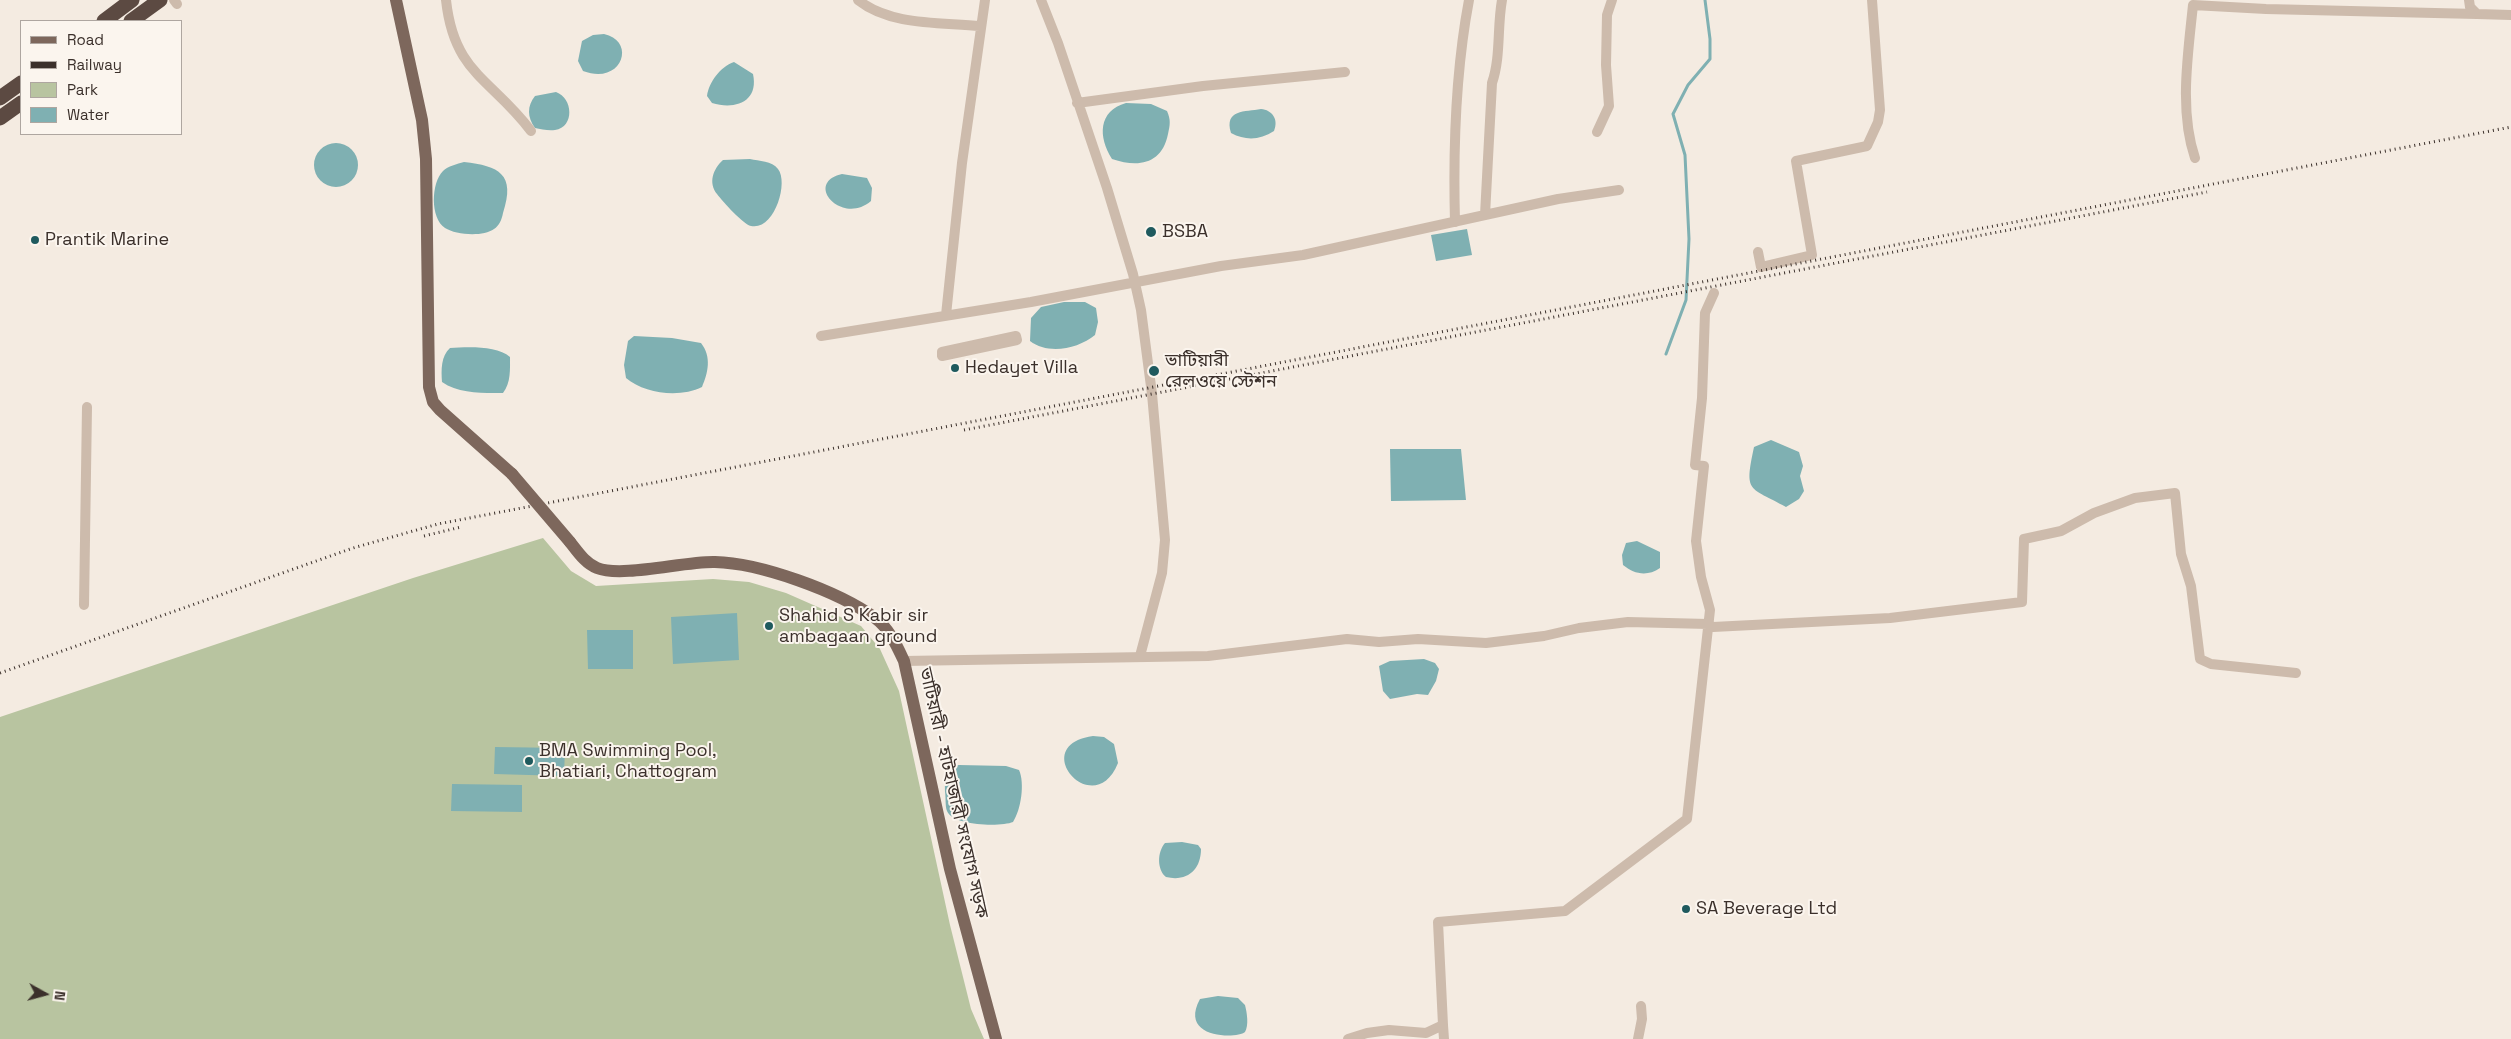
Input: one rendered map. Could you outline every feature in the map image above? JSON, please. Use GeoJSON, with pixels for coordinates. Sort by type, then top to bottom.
{"type":"FeatureCollection","features":[{"type":"Feature","properties":{"kind":"highway"},"geometry":{"type":"LineString","coordinates":[[105,20],[132,0]]}},
{"type":"Feature","properties":{"kind":"highway"},"geometry":{"type":"LineString","coordinates":[[132,20],[160,0]]}},
{"type":"Feature","properties":{"kind":"highway"},"geometry":{"type":"LineString","coordinates":[[1,95],[20,84]]}},
{"type":"Feature","properties":{"kind":"highway"},"geometry":{"type":"LineString","coordinates":[[0,118],[20,104]]}},
{"type":"Feature","properties":{"kind":"main road","name":"ভাটিয়ারী - হাটহাজারী সংযোগ সড়ক"},"geometry":{"type":"LineString","coordinates":[[396,0],[420,112],[426,159],[429,387],[433,402],[512,474],[582,557],[598,568],[630,571],[714,562],[754,566],[792,578],[842,600],[876,618],[894,639],[904,662],[950,868],[996,1039]]}},
{"type":"Feature","properties":{"kind":"street"},"geometry":{"type":"LineString","coordinates":[[446,0],[449,23],[456,44],[470,67],[519,114],[531,131]]}},
{"type":"Feature","properties":{"kind":"street"},"geometry":{"type":"LineString","coordinates":[[858,0],[872,10],[889,16],[980,26]]}},
{"type":"Feature","properties":{"kind":"street"},"geometry":{"type":"LineString","coordinates":[[946,315],[962,163],[985,0]]}},
{"type":"Feature","properties":{"kind":"street"},"geometry":{"type":"LineString","coordinates":[[1041,0],[1058,42],[1107,188],[1141,310],[1152,394],[1165,540],[1162,573],[1140,656]]}},
{"type":"Feature","properties":{"kind":"street"},"geometry":{"type":"LineString","coordinates":[[1455,222],[1453,159],[1456,106],[1463,34],[1469,0]]}},
{"type":"Feature","properties":{"kind":"street"},"geometry":{"type":"LineString","coordinates":[[1485,215],[1492,83],[1496,71],[1498,26],[1502,0]]}},
{"type":"Feature","properties":{"kind":"street"},"geometry":{"type":"LineString","coordinates":[[1597,132],[1609,106],[1606,65],[1607,15],[1612,0]]}},
{"type":"Feature","properties":{"kind":"street"},"geometry":{"type":"LineString","coordinates":[[1758,252],[1760,267],[1812,255],[1796,161],[1867,146],[1873,136],[1880,110],[1872,0]]}},
{"type":"Feature","properties":{"kind":"street"},"geometry":{"type":"LineString","coordinates":[[2469,0],[2470,7],[2476,14]]}},
{"type":"Feature","properties":{"kind":"street"},"geometry":{"type":"LineString","coordinates":[[2195,158],[2189,141],[2188,119],[2192,5],[2266,10],[2511,15]]}},
{"type":"Feature","properties":{"kind":"street"},"geometry":{"type":"LineString","coordinates":[[1077,103],[1203,86],[1345,72]]}},
{"type":"Feature","properties":{"kind":"street"},"geometry":{"type":"LineString","coordinates":[[821,336],[1135,283],[1221,266],[1303,255],[1558,199],[1618,190]]}},
{"type":"Feature","properties":{"kind":"street"},"geometry":{"type":"LineString","coordinates":[[1444,1039],[1438,922],[1565,911],[1687,819],[1710,610],[1701,577],[1696,541],[1704,466],[1695,465],[1702,398],[1705,313],[1714,293]]}},
{"type":"Feature","properties":{"kind":"street"},"geometry":{"type":"LineString","coordinates":[[1016,336],[1017,340],[999,344],[942,356],[942,352],[1016,336]]}},
{"type":"Feature","properties":{"kind":"street"},"geometry":{"type":"LineString","coordinates":[[84,605],[87,407]]}},
{"type":"Feature","properties":{"kind":"street"},"geometry":{"type":"LineString","coordinates":[[904,662],[1245,653],[1347,639],[1379,642],[1418,640],[1486,643],[1544,636],[1579,628],[1628,622],[1708,624],[1713,626],[1890,618],[2022,602],[2024,539],[2061,531],[2094,513],[2135,498],[2175,493],[2181,554],[2191,586],[2200,659],[2211,664],[2296,673]]}},
{"type":"Feature","properties":{"kind":"street"},"geometry":{"type":"LineString","coordinates":[[1638,1039],[1642,1019],[1641,1006]]}},
{"type":"Feature","properties":{"kind":"street"},"geometry":{"type":"LineString","coordinates":[[1348,1039],[1426,1033],[1443,1025]]}},
{"type":"Feature","properties":{"kind":"green space"},"geometry":{"type":"Polygon","coordinates":[[[543,538],[571,571],[596,586],[713,579],[749,582],[786,593],[861,626],[880,649],[899,691],[950,925],[971,1009],[984,1039],[0,1039],[0,717],[413,578],[543,538]]]}},
{"type":"Feature","properties":{"kind":"water"},"geometry":{"type":"Polygon","coordinates":[[[604,34],[614,38],[620,45],[622,53],[620,61],[615,68],[607,73],[596,74],[583,71],[578,61],[582,41],[593,35],[604,34]]]}},
{"type":"Feature","properties":{"kind":"water"},"geometry":{"type":"Polygon","coordinates":[[[734,62],[753,74],[754,84],[749,97],[737,104],[721,105],[712,103],[707,96],[713,80],[724,67],[734,62]]]}},
{"type":"Feature","properties":{"kind":"water"},"geometry":{"type":"Polygon","coordinates":[[[556,92],[562,95],[568,106],[569,118],[566,124],[555,130],[535,128],[529,116],[532,100],[535,96],[556,92]]]}},
{"type":"Feature","properties":{"kind":"water"},"geometry":{"type":"Polygon","coordinates":[[[1126,103],[1151,104],[1167,111],[1170,125],[1165,144],[1161,152],[1148,161],[1140,163],[1122,162],[1112,159],[1107,151],[1103,134],[1106,118],[1110,112],[1126,103]]]}},
{"type":"Feature","properties":{"kind":"water"},"geometry":{"type":"Polygon","coordinates":[[[1261,109],[1268,111],[1274,116],[1276,123],[1274,131],[1258,138],[1242,137],[1231,133],[1230,120],[1233,116],[1237,113],[1261,109]]]}},
{"type":"Feature","properties":{"kind":"water"},"geometry":{"type":"Polygon","coordinates":[[[336,143],[348,147],[354,153],[358,165],[354,177],[348,183],[336,187],[324,183],[318,177],[314,165],[318,153],[324,147],[336,143]]]}},
{"type":"Feature","properties":{"kind":"water"},"geometry":{"type":"Polygon","coordinates":[[[750,159],[772,164],[778,169],[781,176],[782,185],[777,205],[773,214],[759,226],[751,226],[738,217],[714,190],[712,181],[714,172],[723,160],[750,159]]]}},
{"type":"Feature","properties":{"kind":"water"},"geometry":{"type":"Polygon","coordinates":[[[464,162],[487,166],[502,174],[506,181],[506,200],[502,218],[497,226],[489,232],[470,234],[456,232],[445,228],[437,217],[434,192],[439,176],[447,168],[464,162]]]}},
{"type":"Feature","properties":{"kind":"water"},"geometry":{"type":"Polygon","coordinates":[[[842,174],[867,178],[872,188],[871,201],[860,207],[849,209],[839,206],[831,200],[826,193],[826,186],[831,179],[842,174]]]}},
{"type":"Feature","properties":{"kind":"water"},"geometry":{"type":"Polygon","coordinates":[[[1467,229],[1472,255],[1436,261],[1431,235],[1467,229]]]}},
{"type":"Feature","properties":{"kind":"water"},"geometry":{"type":"Polygon","coordinates":[[[1064,302],[1085,302],[1096,308],[1098,322],[1095,335],[1072,347],[1054,349],[1045,348],[1030,341],[1031,318],[1041,307],[1064,302]]]}},
{"type":"Feature","properties":{"kind":"water"},"geometry":{"type":"Polygon","coordinates":[[[634,336],[672,338],[701,343],[708,359],[706,376],[702,387],[684,392],[663,393],[643,388],[626,378],[624,365],[628,341],[634,336]]]}},
{"type":"Feature","properties":{"kind":"water"},"geometry":{"type":"Polygon","coordinates":[[[473,347],[497,350],[510,357],[509,380],[503,393],[463,391],[442,382],[443,359],[450,348],[473,347]]]}},
{"type":"Feature","properties":{"kind":"water"},"geometry":{"type":"Polygon","coordinates":[[[1771,440],[1799,452],[1803,466],[1800,476],[1804,491],[1799,499],[1786,507],[1757,491],[1752,487],[1750,481],[1754,447],[1771,440]]]}},
{"type":"Feature","properties":{"kind":"water"},"geometry":{"type":"Polygon","coordinates":[[[1390,449],[1461,449],[1466,500],[1391,501],[1390,449]]]}},
{"type":"Feature","properties":{"kind":"water"},"geometry":{"type":"Polygon","coordinates":[[[1637,541],[1660,552],[1660,568],[1650,573],[1641,573],[1632,571],[1623,565],[1622,555],[1626,543],[1637,541]]]}},
{"type":"Feature","properties":{"kind":"water"},"geometry":{"type":"Polygon","coordinates":[[[737,613],[739,660],[673,664],[671,617],[737,613]]]}},
{"type":"Feature","properties":{"kind":"water"},"geometry":{"type":"Polygon","coordinates":[[[587,630],[633,630],[633,669],[588,669],[587,630]]]}},
{"type":"Feature","properties":{"kind":"water"},"geometry":{"type":"Polygon","coordinates":[[[1424,659],[1435,663],[1439,669],[1436,681],[1428,695],[1417,694],[1390,699],[1383,691],[1379,666],[1390,661],[1424,659]]]}},
{"type":"Feature","properties":{"kind":"water"},"geometry":{"type":"Polygon","coordinates":[[[1093,736],[1104,737],[1114,744],[1118,763],[1107,779],[1095,785],[1082,783],[1071,775],[1065,764],[1065,752],[1074,742],[1093,736]]]}},
{"type":"Feature","properties":{"kind":"water","name":"BMA Swimming Pool, Bhatiari, Chattogram"},"geometry":{"type":"Polygon","coordinates":[[[495,747],[565,748],[564,776],[494,774],[495,747]]]}},
{"type":"Feature","properties":{"kind":"water"},"geometry":{"type":"Polygon","coordinates":[[[951,766],[1006,766],[1019,770],[1022,782],[1021,796],[1018,811],[1013,822],[988,825],[958,820],[951,816],[946,807],[945,778],[951,766]]]}},
{"type":"Feature","properties":{"kind":"water"},"geometry":{"type":"Polygon","coordinates":[[[452,784],[522,785],[522,812],[451,811],[452,784]]]}},
{"type":"Feature","properties":{"kind":"water"},"geometry":{"type":"Polygon","coordinates":[[[1182,842],[1198,845],[1201,849],[1198,863],[1191,873],[1186,876],[1180,878],[1166,877],[1161,870],[1159,861],[1162,847],[1165,843],[1182,842]]]}},
{"type":"Feature","properties":{"kind":"water"},"geometry":{"type":"Polygon","coordinates":[[[1218,996],[1238,998],[1245,1005],[1247,1022],[1245,1032],[1221,1035],[1202,1029],[1197,1022],[1195,1012],[1200,999],[1218,996]]]}},
{"type":"Feature","properties":{"kind":"waterway"},"geometry":{"type":"LineString","coordinates":[[1666,354],[1686,300],[1689,239],[1685,155],[1673,114],[1688,85],[1710,59],[1710,39],[1705,0]]}},
{"type":"Feature","properties":{"kind":"railway"},"geometry":{"type":"LineString","coordinates":[[0,673],[353,548],[438,524],[2511,127]]}},
{"type":"Feature","properties":{"kind":"railway"},"geometry":{"type":"LineString","coordinates":[[964,430],[2207,192]]}},
{"type":"Feature","properties":{"kind":"railway"},"geometry":{"type":"LineString","coordinates":[[424,536],[461,527]]}},
{"type":"Feature","properties":{"kind":"place","name":"BSBA"},"geometry":{"type":"Point","coordinates":[1151,232]}},
{"type":"Feature","properties":{"kind":"place","name":"Prantik Marine"},"geometry":{"type":"Point","coordinates":[35,240]}},
{"type":"Feature","properties":{"kind":"place","name":"Hedayet Villa"},"geometry":{"type":"Point","coordinates":[955,368]}},
{"type":"Feature","properties":{"kind":"place","name":"ভাটিয়ারী রেলওয়ে স্টেশন"},"geometry":{"type":"Point","coordinates":[1154,371]}},
{"type":"Feature","properties":{"kind":"place","name":"Shahid S Kabir sir ambagaan ground"},"geometry":{"type":"Point","coordinates":[769,626]}},
{"type":"Feature","properties":{"kind":"place","name":"BMA Swimming Pool, Bhatiari, Chattogram"},"geometry":{"type":"Point","coordinates":[529,761]}},
{"type":"Feature","properties":{"kind":"place","name":"SA Beverage Ltd"},"geometry":{"type":"Point","coordinates":[1686,909]}}]}
